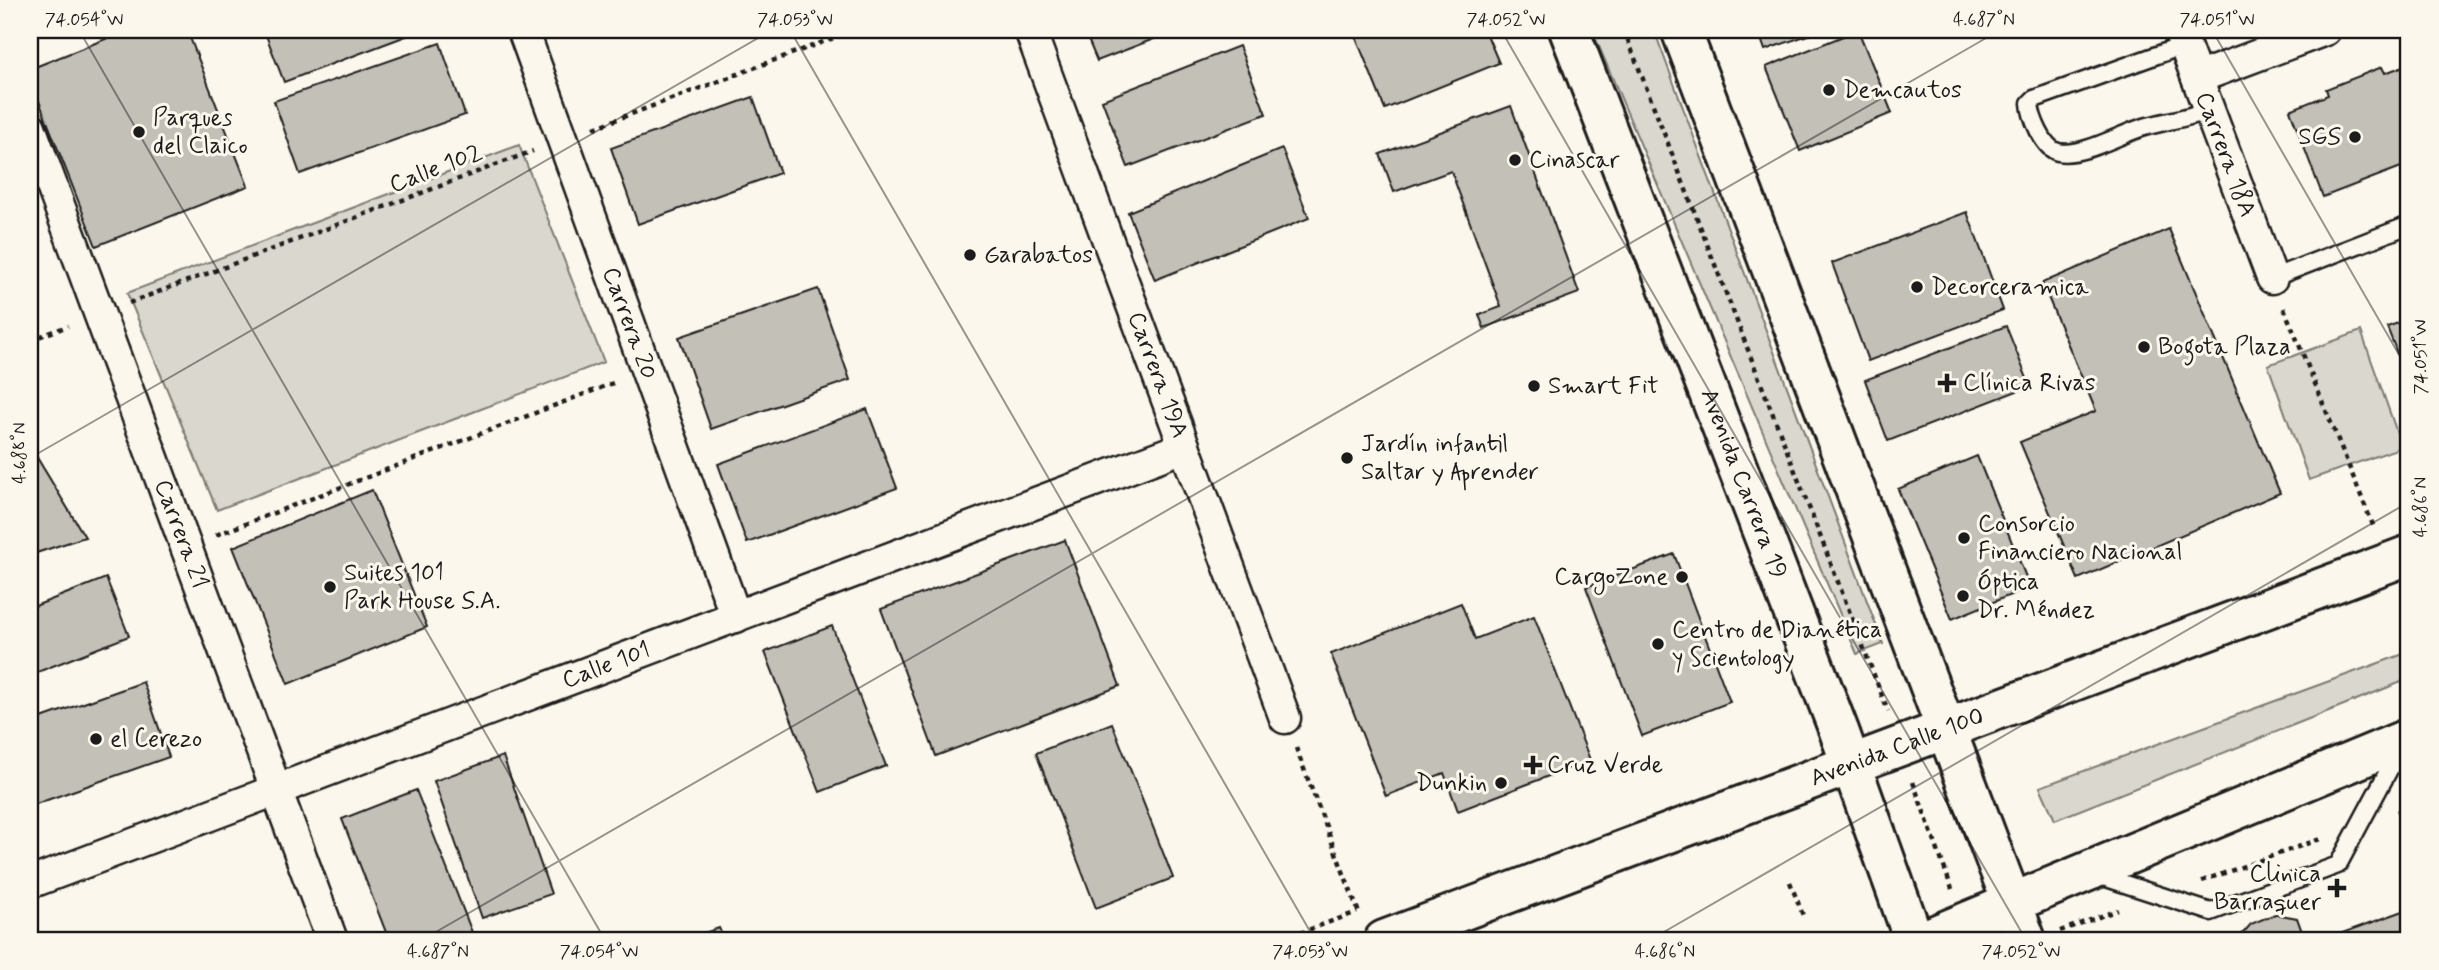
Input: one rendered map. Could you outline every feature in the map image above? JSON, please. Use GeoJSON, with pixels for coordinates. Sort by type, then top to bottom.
{"type":"FeatureCollection","features":[{"type":"Feature","properties":{"kind":"main road","name":"Avenida Carrera 19"},"geometry":{"type":"LineString","coordinates":[[1569,30],[1851,765],[1914,940]]}},
{"type":"Feature","properties":{"kind":"main road"},"geometry":{"type":"LineString","coordinates":[[1681,30],[2026,940]]}},
{"type":"Feature","properties":{"kind":"main road","name":"Avenida Calle 100"},"geometry":{"type":"LineString","coordinates":[[1373,931],[1851,765],[1895,729],[1947,729],[2399,559]]}},
{"type":"Feature","properties":{"kind":"main road"},"geometry":{"type":"LineString","coordinates":[[1923,940],[2408,739]]}},
{"type":"Feature","properties":{"kind":"street","name":"Carrera 20"},"geometry":{"type":"LineString","coordinates":[[523,30],[736,617]]}},
{"type":"Feature","properties":{"kind":"street","name":"Carrera 19A"},"geometry":{"type":"LineString","coordinates":[[1030,30],[1285,718]]}},
{"type":"Feature","properties":{"kind":"street"},"geometry":{"type":"LineString","coordinates":[[2197,78],[2325,30]]}},
{"type":"Feature","properties":{"kind":"street","name":"Carrera 18A"},"geometry":{"type":"LineString","coordinates":[[2182,38],[2272,278]]}},
{"type":"Feature","properties":{"kind":"street","name":"Carrera 21"},"geometry":{"type":"LineString","coordinates":[[30,127],[332,940]]}},
{"type":"Feature","properties":{"kind":"street","name":"Calle 101"},"geometry":{"type":"LineString","coordinates":[[30,883],[1184,447]]}},
{"type":"Feature","properties":{"kind":"lane"},"geometry":{"type":"LineString","coordinates":[[2182,38],[2034,99],[2030,103],[2031,111],[2047,145],[2058,152],[2078,152],[2142,128],[2187,119],[2209,110]]}},
{"type":"Feature","properties":{"kind":"lane"},"geometry":{"type":"LineString","coordinates":[[2272,278],[2409,225]]}},
{"type":"Feature","properties":{"kind":"lane"},"geometry":{"type":"LineString","coordinates":[[2088,872],[2210,912],[2338,865],[2408,739]]}},
{"type":"Feature","properties":{"kind":"path","name":"Calle 102"},"geometry":{"type":"LineString","coordinates":[[30,340],[855,30]]}},
{"type":"Feature","properties":{"kind":"path"},"geometry":{"type":"LineString","coordinates":[[1624,30],[1895,729],[1964,923]]}},
{"type":"Feature","properties":{"kind":"path"},"geometry":{"type":"LineString","coordinates":[[2272,278],[2399,559]]}},
{"type":"Feature","properties":{"kind":"path"},"geometry":{"type":"LineString","coordinates":[[186,547],[646,370]]}},
{"type":"Feature","properties":{"kind":"path"},"geometry":{"type":"LineString","coordinates":[[1285,718],[1373,931]]}},
{"type":"Feature","properties":{"kind":"path"},"geometry":{"type":"LineString","coordinates":[[2078,925],[2409,807]]}},
{"type":"Feature","properties":{"kind":"path"},"geometry":{"type":"LineString","coordinates":[[1790,882],[1804,918]]}},
{"type":"Feature","properties":{"kind":"shaded area"},"geometry":{"type":"Polygon","coordinates":[[[1592,30],[1654,30],[1883,644],[1857,654],[1592,30]]]}},
{"type":"Feature","properties":{"kind":"shaded area"},"geometry":{"type":"Polygon","coordinates":[[[519,145],[604,362],[217,510],[127,293],[519,145]]]}},
{"type":"Feature","properties":{"kind":"shaded area"},"geometry":{"type":"Polygon","coordinates":[[[2361,331],[2402,447],[2309,480],[2268,365],[2361,331]]]}},
{"type":"Feature","properties":{"kind":"shaded area"},"geometry":{"type":"Polygon","coordinates":[[[2409,652],[2409,679],[2055,820],[2040,787],[2409,652]]]}},
{"type":"Feature","properties":{"kind":"building","name":"Parques del Claico"},"geometry":{"type":"Polygon","coordinates":[[[128,30],[187,30],[248,186],[96,246],[30,78],[30,69],[128,30]]]}},
{"type":"Feature","properties":{"kind":"building"},"geometry":{"type":"Polygon","coordinates":[[[264,30],[422,30],[284,82],[264,30]]]}},
{"type":"Feature","properties":{"kind":"building"},"geometry":{"type":"Polygon","coordinates":[[[1084,30],[1177,30],[1097,61],[1084,30]]]}},
{"type":"Feature","properties":{"kind":"building"},"geometry":{"type":"Polygon","coordinates":[[[1353,30],[1485,30],[1499,63],[1385,109],[1353,30]]]}},
{"type":"Feature","properties":{"kind":"building"},"geometry":{"type":"Polygon","coordinates":[[[1758,30],[1822,30],[1765,50],[1758,30]]]}},
{"type":"Feature","properties":{"kind":"building","name":"Demcautos"},"geometry":{"type":"Polygon","coordinates":[[[1858,30],[1892,113],[1800,151],[1766,67],[1858,30]]]}},
{"type":"Feature","properties":{"kind":"building"},"geometry":{"type":"Polygon","coordinates":[[[440,43],[465,115],[300,174],[274,101],[440,43]]]}},
{"type":"Feature","properties":{"kind":"building"},"geometry":{"type":"Polygon","coordinates":[[[1239,46],[1266,114],[1128,167],[1102,100],[1239,46]]]}},
{"type":"Feature","properties":{"kind":"building","name":"SGS"},"geometry":{"type":"Polygon","coordinates":[[[2409,64],[2409,164],[2323,197],[2290,110],[2328,95],[2326,89],[2382,67],[2385,73],[2409,64]]]}},
{"type":"Feature","properties":{"kind":"building"},"geometry":{"type":"Polygon","coordinates":[[[753,97],[780,173],[638,224],[611,148],[753,97]]]}},
{"type":"Feature","properties":{"kind":"building"},"geometry":{"type":"Polygon","coordinates":[[[1511,106],[1579,293],[1484,328],[1479,315],[1501,307],[1451,171],[1394,192],[1380,154],[1511,106]]]}},
{"type":"Feature","properties":{"kind":"building"},"geometry":{"type":"Polygon","coordinates":[[[1282,149],[1309,218],[1155,280],[1128,212],[1282,149]]]}},
{"type":"Feature","properties":{"kind":"building","name":"Decorceramica"},"geometry":{"type":"Polygon","coordinates":[[[1967,212],[2003,310],[1868,361],[1832,263],[1967,212]]]}},
{"type":"Feature","properties":{"kind":"building","name":"Bogota Plaza"},"geometry":{"type":"Polygon","coordinates":[[[2169,229],[2280,493],[2078,579],[2020,442],[2096,411],[2042,283],[2169,229]]]}},
{"type":"Feature","properties":{"kind":"building"},"geometry":{"type":"Polygon","coordinates":[[[818,289],[850,380],[711,429],[679,337],[818,289]]]}},
{"type":"Feature","properties":{"kind":"building"},"geometry":{"type":"Polygon","coordinates":[[[2409,319],[2409,384],[2387,327],[2409,319]]]}},
{"type":"Feature","properties":{"kind":"building","name":"Clínica Rivas"},"geometry":{"type":"Polygon","coordinates":[[[2006,326],[2030,386],[1888,441],[1865,380],[2006,326]]]}},
{"type":"Feature","properties":{"kind":"building"},"geometry":{"type":"Polygon","coordinates":[[[867,409],[897,488],[747,543],[718,464],[867,409]]]}},
{"type":"Feature","properties":{"kind":"building"},"geometry":{"type":"Polygon","coordinates":[[[30,446],[85,537],[30,555],[30,446]]]}},
{"type":"Feature","properties":{"kind":"building","name":"Consorcio Financiero Nacional"},"geometry":{"type":"Polygon","coordinates":[[[1977,456],[2030,587],[1952,619],[1898,489],[1977,456]]]}},
{"type":"Feature","properties":{"kind":"building","name":"Suites 101 Park House S.A."},"geometry":{"type":"Polygon","coordinates":[[[372,490],[427,627],[288,684],[233,547],[372,490]]]}},
{"type":"Feature","properties":{"kind":"building"},"geometry":{"type":"Polygon","coordinates":[[[1065,540],[1120,686],[936,756],[881,609],[1065,540]]]}},
{"type":"Feature","properties":{"kind":"building","name":"Centro de Dianética y Scientology"},"geometry":{"type":"Polygon","coordinates":[[[1674,554],[1730,702],[1642,736],[1586,587],[1674,554]]]}},
{"type":"Feature","properties":{"kind":"building"},"geometry":{"type":"Polygon","coordinates":[[[106,578],[129,636],[30,675],[30,608],[106,578]]]}},
{"type":"Feature","properties":{"kind":"building"},"geometry":{"type":"Polygon","coordinates":[[[1461,603],[1475,639],[1534,616],[1590,760],[1458,811],[1444,773],[1386,796],[1331,654],[1461,603]]]}},
{"type":"Feature","properties":{"kind":"building"},"geometry":{"type":"Polygon","coordinates":[[[832,626],[886,766],[820,792],[765,652],[832,626]]]}},
{"type":"Feature","properties":{"kind":"building","name":"el Cerezo"},"geometry":{"type":"Polygon","coordinates":[[[143,682],[169,757],[30,806],[30,722],[143,682]]]}},
{"type":"Feature","properties":{"kind":"building"},"geometry":{"type":"Polygon","coordinates":[[[1112,723],[1173,878],[1096,908],[1036,753],[1112,723]]]}},
{"type":"Feature","properties":{"kind":"building"},"geometry":{"type":"Polygon","coordinates":[[[503,756],[551,894],[482,918],[434,781],[503,756]]]}},
{"type":"Feature","properties":{"kind":"building"},"geometry":{"type":"Polygon","coordinates":[[[416,790],[473,935],[459,940],[389,940],[342,819],[416,790]]]}},
{"type":"Feature","properties":{"kind":"building","name":"Clinica Barraquer"},"geometry":{"type":"Polygon","coordinates":[[[2409,909],[2409,940],[2323,940],[2409,909]]]}},
{"type":"Feature","properties":{"kind":"building","name":"Clinica Barraquer"},"geometry":{"type":"Polygon","coordinates":[[[2275,914],[2297,918],[2305,940],[2237,940],[2251,924],[2275,914]]]}},
{"type":"Feature","properties":{"kind":"building"},"geometry":{"type":"Polygon","coordinates":[[[719,928],[724,940],[684,940],[719,928]]]}},
{"type":"Feature","properties":{"kind":"place","name":"Demcautos"},"geometry":{"type":"Point","coordinates":[1829,90]}},
{"type":"Feature","properties":{"kind":"place","name":"Parques del Claico"},"geometry":{"type":"Point","coordinates":[139,132]}},
{"type":"Feature","properties":{"kind":"place","name":"SGS"},"geometry":{"type":"Point","coordinates":[2355,137]}},
{"type":"Feature","properties":{"kind":"place","name":"Cinascar"},"geometry":{"type":"Point","coordinates":[1515,160]}},
{"type":"Feature","properties":{"kind":"place","name":"Garabatos"},"geometry":{"type":"Point","coordinates":[970,255]}},
{"type":"Feature","properties":{"kind":"place","name":"Decorceramica"},"geometry":{"type":"Point","coordinates":[1917,287]}},
{"type":"Feature","properties":{"kind":"place","name":"Bogota Plaza"},"geometry":{"type":"Point","coordinates":[2144,347]}},
{"type":"Feature","properties":{"kind":"place","name":"Clínica Rivas"},"geometry":{"type":"Point","coordinates":[1947,383]}},
{"type":"Feature","properties":{"kind":"place","name":"Smart Fit"},"geometry":{"type":"Point","coordinates":[1534,386]}},
{"type":"Feature","properties":{"kind":"place","name":"Jardín infantil Saltar y Aprender"},"geometry":{"type":"Point","coordinates":[1347,458]}},
{"type":"Feature","properties":{"kind":"place","name":"Consorcio Financiero Nacional"},"geometry":{"type":"Point","coordinates":[1964,538]}},
{"type":"Feature","properties":{"kind":"place","name":"CargoZone"},"geometry":{"type":"Point","coordinates":[1682,577]}},
{"type":"Feature","properties":{"kind":"place","name":"Suites 101 Park House S.A."},"geometry":{"type":"Point","coordinates":[330,587]}},
{"type":"Feature","properties":{"kind":"place","name":"Óptica Dr. Méndez"},"geometry":{"type":"Point","coordinates":[1963,596]}},
{"type":"Feature","properties":{"kind":"place","name":"Centro de Dianética y Scientology"},"geometry":{"type":"Point","coordinates":[1658,644]}},
{"type":"Feature","properties":{"kind":"place","name":"el Cerezo"},"geometry":{"type":"Point","coordinates":[96,739]}},
{"type":"Feature","properties":{"kind":"place","name":"Cruz Verde"},"geometry":{"type":"Point","coordinates":[1533,765]}},
{"type":"Feature","properties":{"kind":"place","name":"Dunkin"},"geometry":{"type":"Point","coordinates":[1501,783]}},
{"type":"Feature","properties":{"kind":"place","name":"Clinica Barraquer"},"geometry":{"type":"Point","coordinates":[2337,888]}}]}
